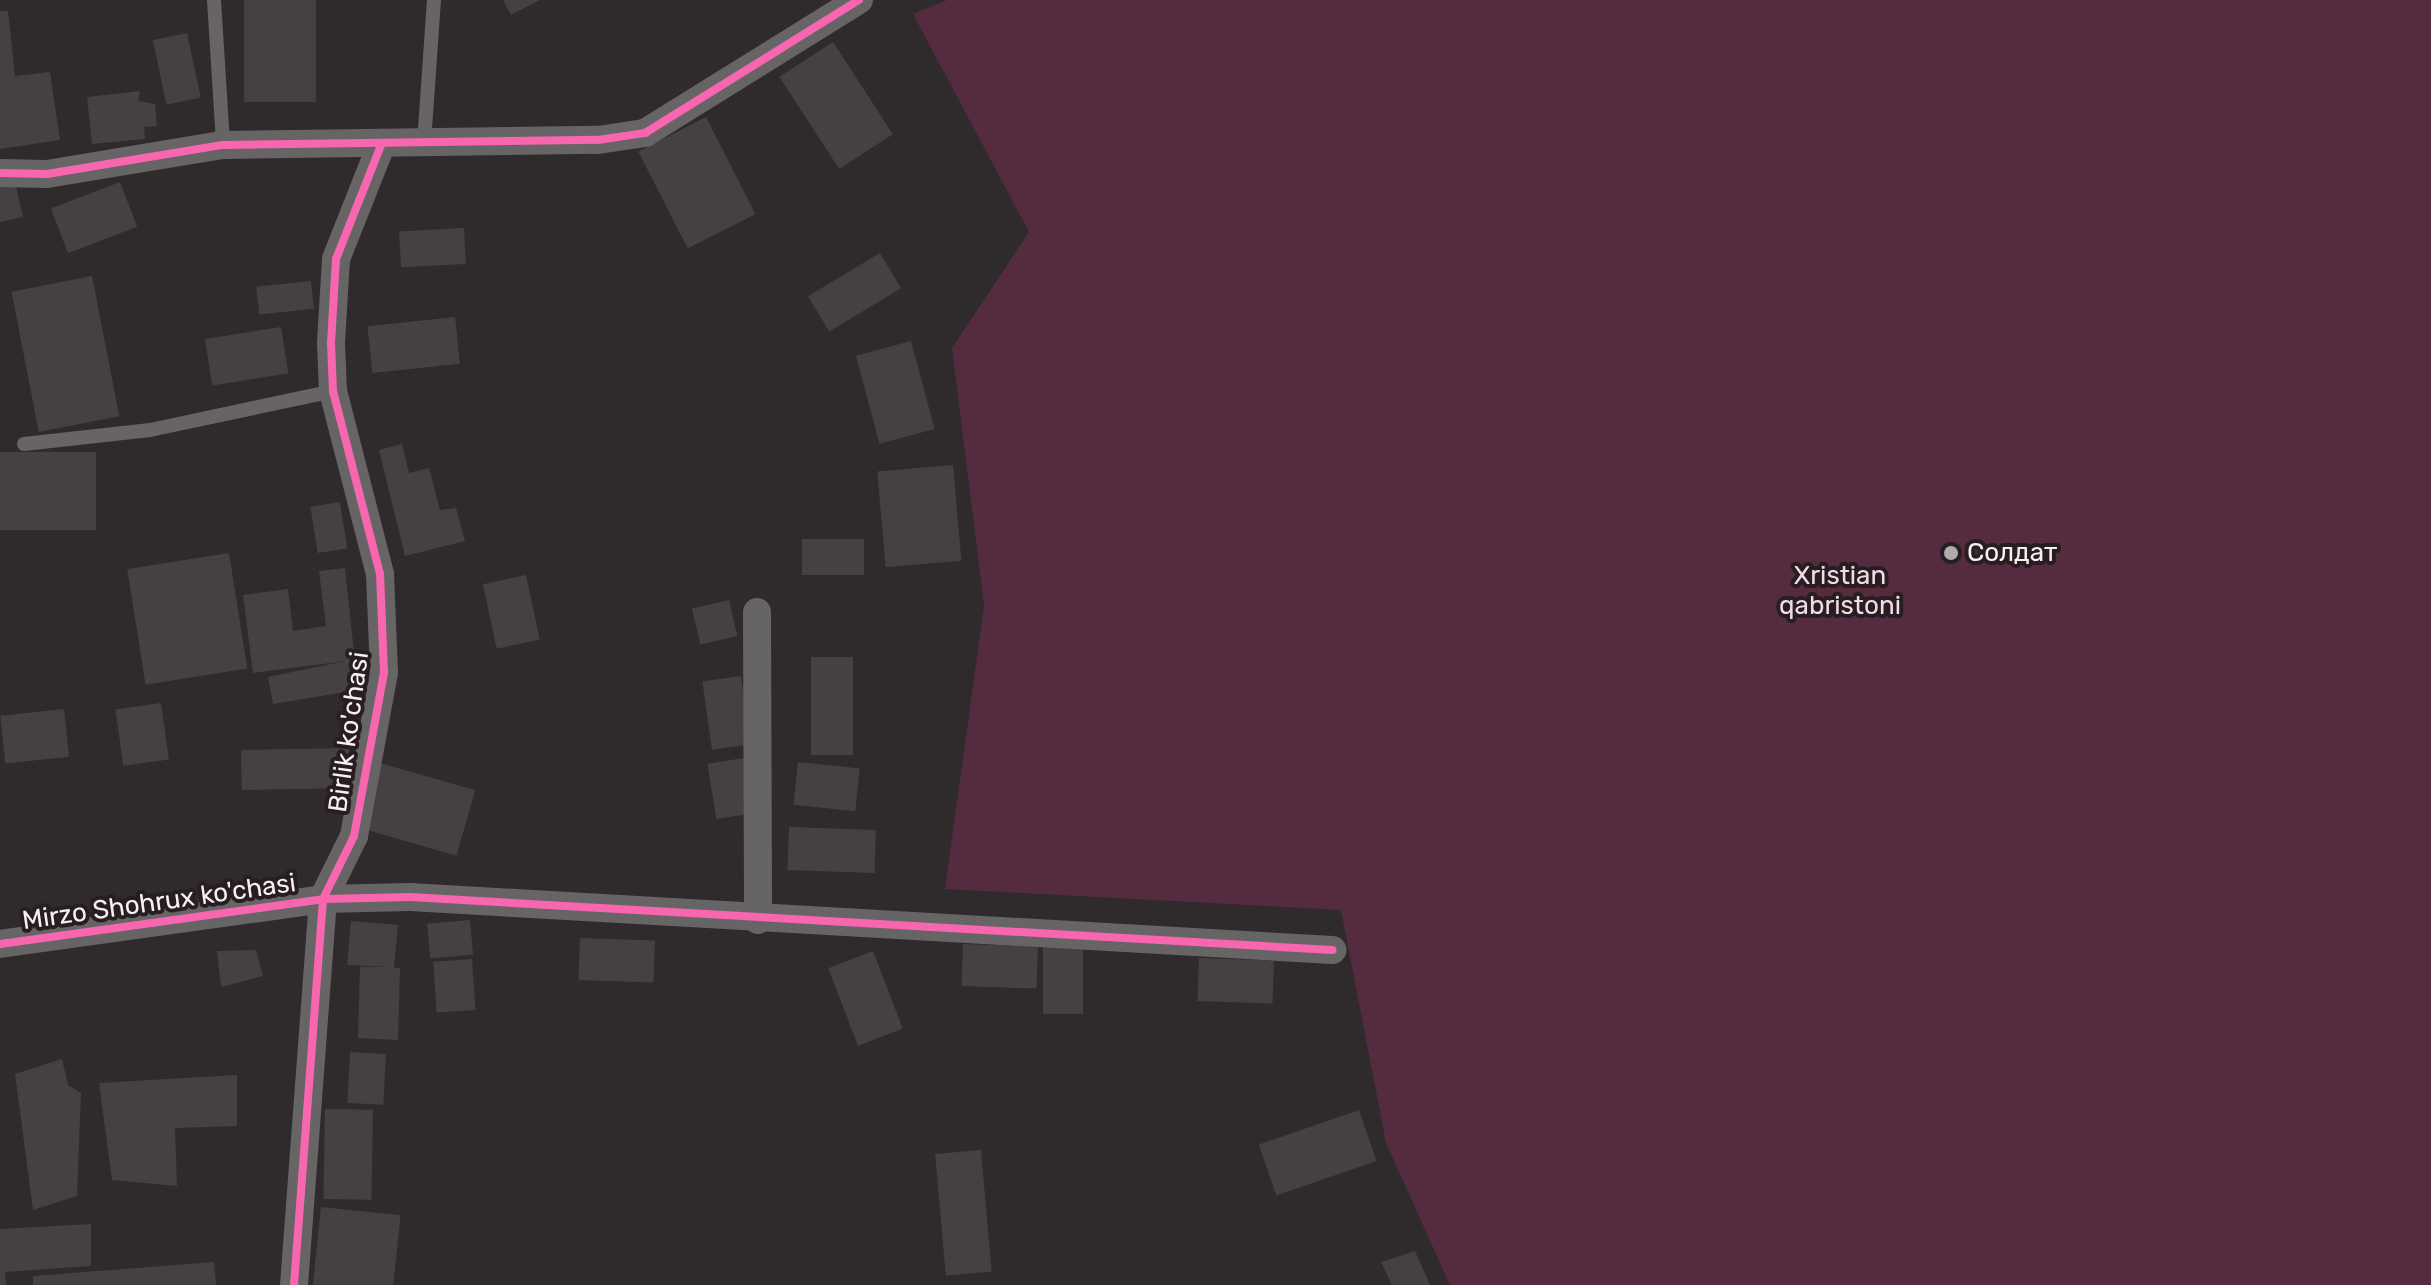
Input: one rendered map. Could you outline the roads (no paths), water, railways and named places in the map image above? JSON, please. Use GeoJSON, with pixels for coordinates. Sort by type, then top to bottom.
{"type":"FeatureCollection","features":[{"type":"Feature","properties":{"kind":"street"},"geometry":{"type":"LineString","coordinates":[[0,173],[47,174],[223,145],[598,140],[645,133],[859,0]]}},
{"type":"Feature","properties":{"kind":"street","name":"Birlik ko'chasi"},"geometry":{"type":"LineString","coordinates":[[294,1285],[323,899],[354,836],[384,673],[380,574],[333,391],[336,259],[382,143]]}},
{"type":"Feature","properties":{"kind":"street"},"geometry":{"type":"LineString","coordinates":[[757,612],[758,920]]}},
{"type":"Feature","properties":{"kind":"street","name":"Mirzo Shohrux ko'chasi"},"geometry":{"type":"LineString","coordinates":[[0,944],[323,899],[410,897],[758,920],[1332,950]]}},
{"type":"Feature","properties":{"kind":"lane"},"geometry":{"type":"LineString","coordinates":[[214,0],[223,145]]}},
{"type":"Feature","properties":{"kind":"lane"},"geometry":{"type":"LineString","coordinates":[[424,143],[434,0]]}},
{"type":"Feature","properties":{"kind":"lane"},"geometry":{"type":"LineString","coordinates":[[24,444],[150,430],[333,391]]}},
{"type":"Feature","properties":{"kind":"place","name":"Солдат"},"geometry":{"type":"Point","coordinates":[1951,553]}},
{"type":"Feature","properties":{"kind":"park label","name":"Xristian qabristoni"},"geometry":{"type":"Point","coordinates":[1840,591]}}]}
